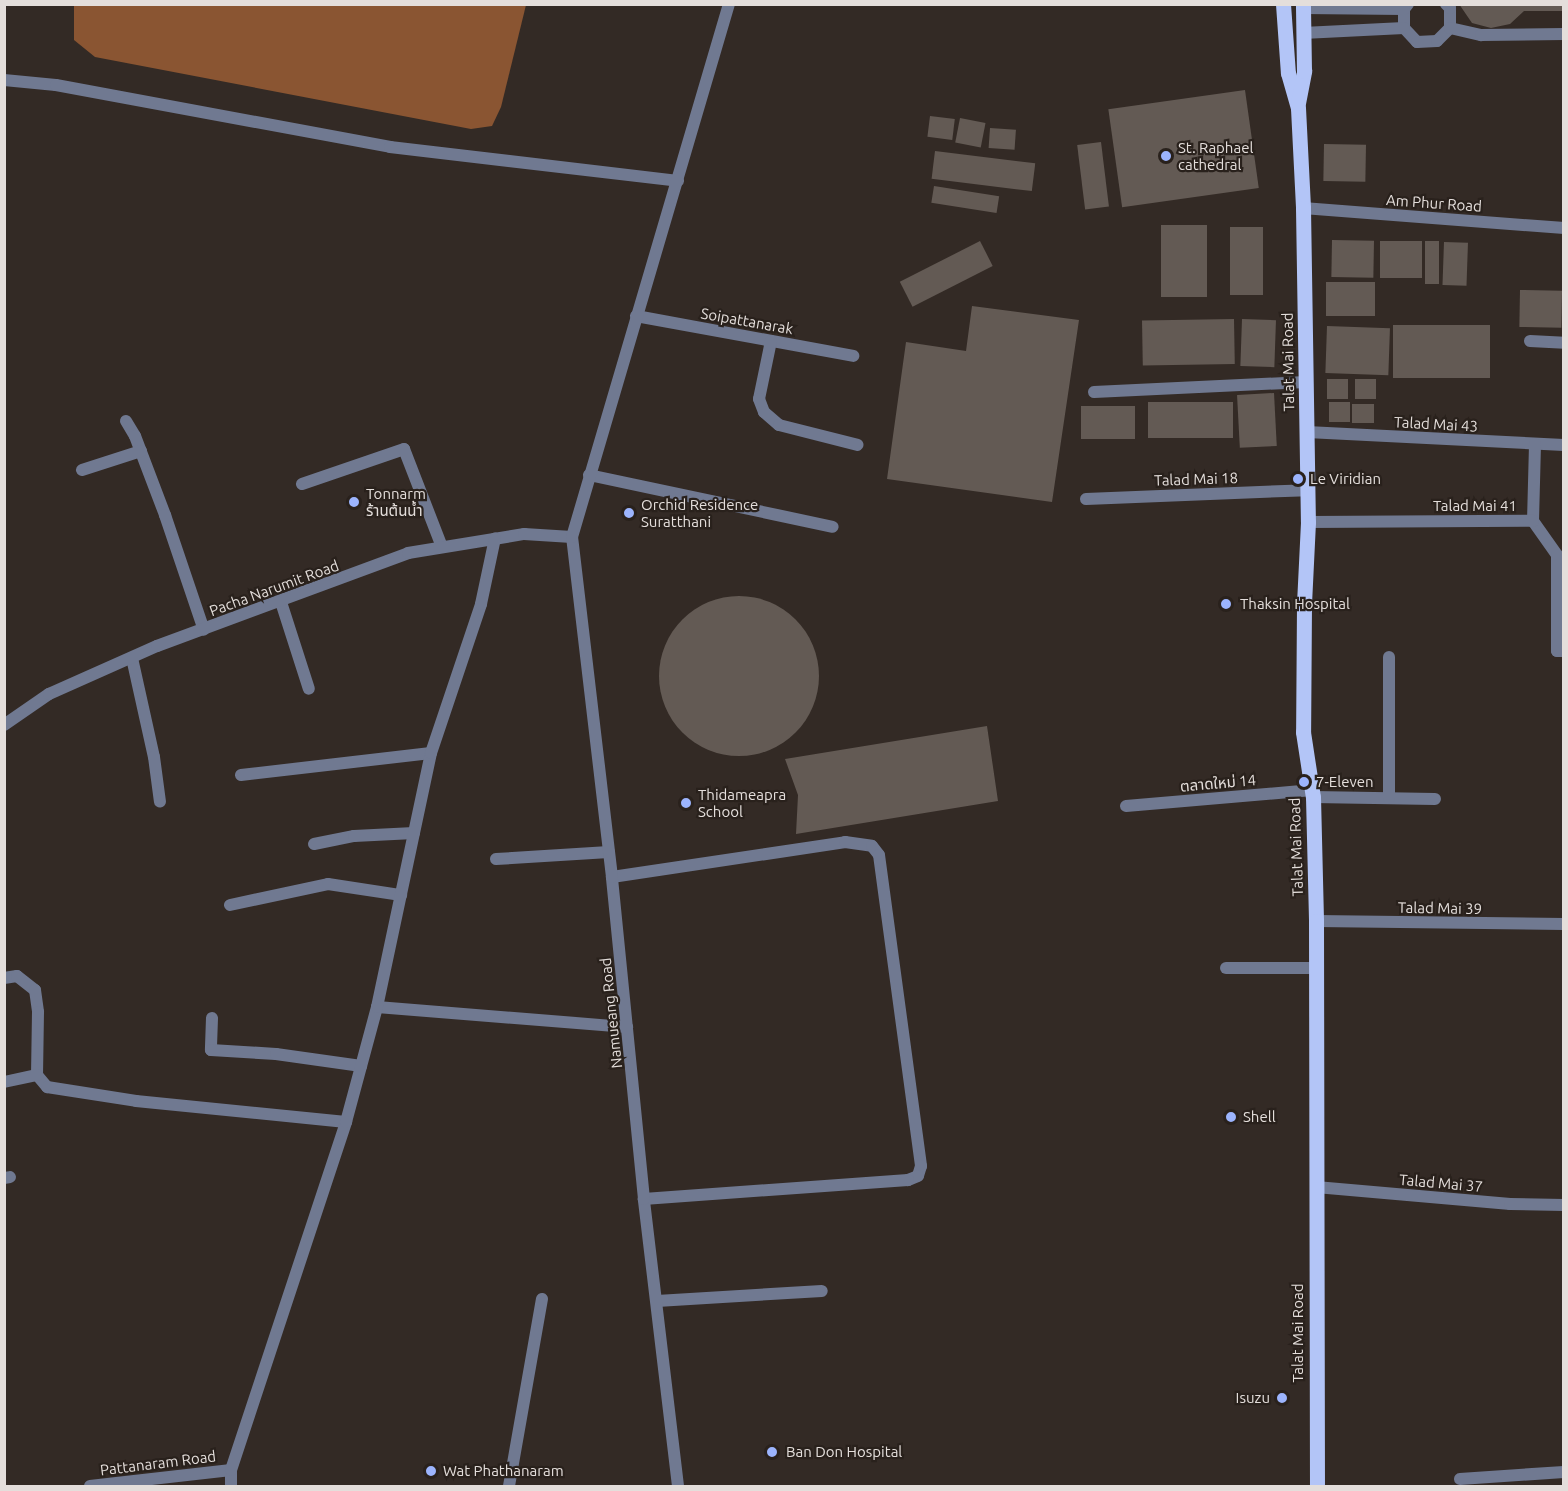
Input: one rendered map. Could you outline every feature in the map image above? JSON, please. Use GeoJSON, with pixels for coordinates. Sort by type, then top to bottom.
{"type":"FeatureCollection","features":[{"type":"Feature","properties":{"kind":"main road"},"geometry":{"type":"LineString","coordinates":[[1283,4],[1288,73],[1298,108]]}},
{"type":"Feature","properties":{"kind":"main road"},"geometry":{"type":"LineString","coordinates":[[1298,108],[1304,71],[1303,6]]}},
{"type":"Feature","properties":{"kind":"main road","name":"Talat Mai Road"},"geometry":{"type":"LineString","coordinates":[[1298,108],[1303,208],[1308,522],[1304,604],[1303,732],[1312,793],[1316,921],[1317,1486]]}},
{"type":"Feature","properties":{"kind":"street"},"geometry":{"type":"LineString","coordinates":[[572,537],[729,4]]}},
{"type":"Feature","properties":{"kind":"street"},"geometry":{"type":"LineString","coordinates":[[1303,6],[1406,7],[1404,28],[1417,42],[1427,42],[1437,41],[1450,28],[1450,9],[1446,4]]}},
{"type":"Feature","properties":{"kind":"street"},"geometry":{"type":"LineString","coordinates":[[1303,33],[1404,28]]}},
{"type":"Feature","properties":{"kind":"street"},"geometry":{"type":"LineString","coordinates":[[1450,28],[1481,35],[1563,34]]}},
{"type":"Feature","properties":{"kind":"street"},"geometry":{"type":"LineString","coordinates":[[4,80],[56,85],[390,147],[678,181]]}},
{"type":"Feature","properties":{"kind":"street","name":"Am Phur Road"},"geometry":{"type":"LineString","coordinates":[[1303,208],[1563,228]]}},
{"type":"Feature","properties":{"kind":"street","name":"Soipattanarak"},"geometry":{"type":"LineString","coordinates":[[636,316],[853,356]]}},
{"type":"Feature","properties":{"kind":"street"},"geometry":{"type":"LineString","coordinates":[[771,341],[759,399],[764,412],[779,425],[858,445]]}},
{"type":"Feature","properties":{"kind":"street"},"geometry":{"type":"LineString","coordinates":[[1530,341],[1563,343]]}},
{"type":"Feature","properties":{"kind":"street"},"geometry":{"type":"LineString","coordinates":[[1094,392],[1306,382]]}},
{"type":"Feature","properties":{"kind":"street"},"geometry":{"type":"LineString","coordinates":[[126,421],[141,451],[204,630]]}},
{"type":"Feature","properties":{"kind":"street","name":"Talad Mai 43"},"geometry":{"type":"LineString","coordinates":[[1307,432],[1563,445]]}},
{"type":"Feature","properties":{"kind":"street"},"geometry":{"type":"LineString","coordinates":[[1533,521],[1535,444]]}},
{"type":"Feature","properties":{"kind":"street"},"geometry":{"type":"LineString","coordinates":[[302,484],[404,449],[442,546]]}},
{"type":"Feature","properties":{"kind":"street"},"geometry":{"type":"LineString","coordinates":[[82,470],[141,451]]}},
{"type":"Feature","properties":{"kind":"street"},"geometry":{"type":"LineString","coordinates":[[589,475],[833,527]]}},
{"type":"Feature","properties":{"kind":"street","name":"Talad Mai 18"},"geometry":{"type":"LineString","coordinates":[[1086,499],[1307,489]]}},
{"type":"Feature","properties":{"kind":"street","name":"Talad Mai 41"},"geometry":{"type":"LineString","coordinates":[[1308,522],[1533,521],[1557,555],[1557,651],[1563,651]]}},
{"type":"Feature","properties":{"kind":"street","name":"Pacha Narumit Road"},"geometry":{"type":"LineString","coordinates":[[5,725],[49,694],[132,658],[408,553],[524,534],[572,537]]}},
{"type":"Feature","properties":{"kind":"street","name":"Namueang Road"},"geometry":{"type":"LineString","coordinates":[[572,537],[612,877],[644,1199],[678,1486]]}},
{"type":"Feature","properties":{"kind":"street"},"geometry":{"type":"LineString","coordinates":[[231,1486],[231,1470],[346,1122],[377,1007],[431,753],[481,604],[495,538]]}},
{"type":"Feature","properties":{"kind":"street"},"geometry":{"type":"LineString","coordinates":[[281,602],[309,689]]}},
{"type":"Feature","properties":{"kind":"street"},"geometry":{"type":"LineString","coordinates":[[1389,657],[1389,798]]}},
{"type":"Feature","properties":{"kind":"street"},"geometry":{"type":"LineString","coordinates":[[132,658],[154,757],[160,802]]}},
{"type":"Feature","properties":{"kind":"street"},"geometry":{"type":"LineString","coordinates":[[241,775],[431,753]]}},
{"type":"Feature","properties":{"kind":"street","name":"ตลาดใหม่ 14"},"geometry":{"type":"LineString","coordinates":[[1126,806],[1312,793],[1435,799]]}},
{"type":"Feature","properties":{"kind":"street"},"geometry":{"type":"LineString","coordinates":[[314,844],[354,836],[414,833]]}},
{"type":"Feature","properties":{"kind":"street"},"geometry":{"type":"LineString","coordinates":[[612,877],[845,843],[872,846],[879,855],[921,1166],[918,1176],[908,1180],[644,1199]]}},
{"type":"Feature","properties":{"kind":"street"},"geometry":{"type":"LineString","coordinates":[[496,859],[609,852]]}},
{"type":"Feature","properties":{"kind":"street"},"geometry":{"type":"LineString","coordinates":[[231,904],[328,884],[401,895]]}},
{"type":"Feature","properties":{"kind":"street","name":"Talad Mai 39"},"geometry":{"type":"LineString","coordinates":[[1316,921],[1563,924]]}},
{"type":"Feature","properties":{"kind":"street"},"geometry":{"type":"LineString","coordinates":[[1226,968],[1316,968]]}},
{"type":"Feature","properties":{"kind":"street"},"geometry":{"type":"LineString","coordinates":[[4,978],[17,976],[35,990],[38,1012],[37,1075],[41,1083],[58,1089],[136,1101],[346,1122]]}},
{"type":"Feature","properties":{"kind":"street"},"geometry":{"type":"LineString","coordinates":[[377,1007],[627,1027]]}},
{"type":"Feature","properties":{"kind":"street"},"geometry":{"type":"LineString","coordinates":[[212,1018],[212,1050],[276,1054],[361,1066]]}},
{"type":"Feature","properties":{"kind":"street"},"geometry":{"type":"LineString","coordinates":[[4,1082],[37,1075]]}},
{"type":"Feature","properties":{"kind":"street","name":"Talad Mai 37"},"geometry":{"type":"LineString","coordinates":[[1316,1187],[1510,1204],[1563,1205]]}},
{"type":"Feature","properties":{"kind":"street"},"geometry":{"type":"LineString","coordinates":[[657,1301],[822,1291]]}},
{"type":"Feature","properties":{"kind":"street"},"geometry":{"type":"LineString","coordinates":[[509,1486],[542,1299]]}},
{"type":"Feature","properties":{"kind":"street","name":"Pattanaram Road"},"geometry":{"type":"LineString","coordinates":[[90,1486],[231,1470]]}},
{"type":"Feature","properties":{"kind":"street"},"geometry":{"type":"LineString","coordinates":[[1460,1479],[1563,1472]]}},
{"type":"Feature","properties":{"kind":"shaded area"},"geometry":{"type":"Polygon","coordinates":[[[74,4],[526,5],[501,107],[492,126],[471,129],[95,57],[74,40],[74,4]]]}},
{"type":"Feature","properties":{"kind":"building"},"geometry":{"type":"Polygon","coordinates":[[[1459,4],[1564,4],[1564,11],[1524,11],[1510,24],[1491,28],[1472,23],[1459,4]]]}},
{"type":"Feature","properties":{"kind":"building"},"geometry":{"type":"Polygon","coordinates":[[[1245,90],[1259,188],[1122,207],[1108,109],[1245,90]]]}},
{"type":"Feature","properties":{"kind":"building"},"geometry":{"type":"Polygon","coordinates":[[[930,116],[955,119],[952,140],[927,137],[930,116]]]}},
{"type":"Feature","properties":{"kind":"building"},"geometry":{"type":"Polygon","coordinates":[[[960,118],[986,123],[981,148],[955,143],[960,118]]]}},
{"type":"Feature","properties":{"kind":"building"},"geometry":{"type":"Polygon","coordinates":[[[990,128],[1016,130],[1015,150],[989,148],[990,128]]]}},
{"type":"Feature","properties":{"kind":"building"},"geometry":{"type":"Polygon","coordinates":[[[1101,142],[1109,207],[1085,209],[1077,145],[1101,142]]]}},
{"type":"Feature","properties":{"kind":"building"},"geometry":{"type":"Polygon","coordinates":[[[1324,144],[1366,145],[1365,182],[1323,181],[1324,144]]]}},
{"type":"Feature","properties":{"kind":"building"},"geometry":{"type":"Polygon","coordinates":[[[935,151],[1035,163],[1032,191],[932,179],[935,151]]]}},
{"type":"Feature","properties":{"kind":"building"},"geometry":{"type":"Polygon","coordinates":[[[934,186],[999,196],[997,213],[931,203],[934,186]]]}},
{"type":"Feature","properties":{"kind":"building"},"geometry":{"type":"Polygon","coordinates":[[[1161,225],[1207,225],[1207,297],[1161,297],[1161,225]]]}},
{"type":"Feature","properties":{"kind":"building"},"geometry":{"type":"Polygon","coordinates":[[[1230,227],[1263,227],[1263,295],[1230,295],[1230,227]]]}},
{"type":"Feature","properties":{"kind":"building"},"geometry":{"type":"Polygon","coordinates":[[[1332,240],[1374,241],[1373,278],[1331,277],[1332,240]]]}},
{"type":"Feature","properties":{"kind":"building"},"geometry":{"type":"Polygon","coordinates":[[[980,241],[993,266],[913,307],[900,282],[980,241]]]}},
{"type":"Feature","properties":{"kind":"building"},"geometry":{"type":"Polygon","coordinates":[[[1380,241],[1422,241],[1422,278],[1380,278],[1380,241]]]}},
{"type":"Feature","properties":{"kind":"building"},"geometry":{"type":"Polygon","coordinates":[[[1425,241],[1439,241],[1439,284],[1425,284],[1425,241]]]}},
{"type":"Feature","properties":{"kind":"building"},"geometry":{"type":"Polygon","coordinates":[[[1444,242],[1468,243],[1466,286],[1442,285],[1444,242]]]}},
{"type":"Feature","properties":{"kind":"building"},"geometry":{"type":"Polygon","coordinates":[[[1326,282],[1375,282],[1375,316],[1326,316],[1326,282]]]}},
{"type":"Feature","properties":{"kind":"building"},"geometry":{"type":"Polygon","coordinates":[[[1520,290],[1562,291],[1561,328],[1519,327],[1520,290]]]}},
{"type":"Feature","properties":{"kind":"building"},"geometry":{"type":"Polygon","coordinates":[[[972,306],[1079,320],[1052,502],[887,479],[906,342],[966,351],[972,306]]]}},
{"type":"Feature","properties":{"kind":"building"},"geometry":{"type":"Polygon","coordinates":[[[1234,319],[1235,364],[1143,366],[1142,321],[1234,319]]]}},
{"type":"Feature","properties":{"kind":"building"},"geometry":{"type":"Polygon","coordinates":[[[1242,319],[1276,320],[1274,367],[1240,366],[1242,319]]]}},
{"type":"Feature","properties":{"kind":"building"},"geometry":{"type":"Polygon","coordinates":[[[1393,325],[1490,325],[1490,378],[1393,378],[1393,325]]]}},
{"type":"Feature","properties":{"kind":"building"},"geometry":{"type":"Polygon","coordinates":[[[1327,326],[1390,328],[1388,375],[1325,373],[1327,326]]]}},
{"type":"Feature","properties":{"kind":"building"},"geometry":{"type":"Polygon","coordinates":[[[1327,379],[1348,379],[1348,399],[1327,399],[1327,379]]]}},
{"type":"Feature","properties":{"kind":"building"},"geometry":{"type":"Polygon","coordinates":[[[1355,379],[1376,379],[1376,399],[1355,399],[1355,379]]]}},
{"type":"Feature","properties":{"kind":"building"},"geometry":{"type":"Polygon","coordinates":[[[1274,393],[1277,446],[1240,448],[1237,395],[1274,393]]]}},
{"type":"Feature","properties":{"kind":"building"},"geometry":{"type":"Polygon","coordinates":[[[1148,402],[1233,402],[1233,438],[1148,438],[1148,402]]]}},
{"type":"Feature","properties":{"kind":"building"},"geometry":{"type":"Polygon","coordinates":[[[1329,402],[1350,402],[1350,422],[1329,422],[1329,402]]]}},
{"type":"Feature","properties":{"kind":"building"},"geometry":{"type":"Polygon","coordinates":[[[1352,404],[1374,404],[1374,423],[1352,423],[1352,404]]]}},
{"type":"Feature","properties":{"kind":"building"},"geometry":{"type":"Polygon","coordinates":[[[1081,406],[1135,406],[1135,439],[1081,439],[1081,406]]]}},
{"type":"Feature","properties":{"kind":"building"},"geometry":{"type":"Polygon","coordinates":[[[739,596],[755,597],[770,602],[784,609],[796,619],[806,631],[813,645],[818,660],[818,692],[813,707],[806,721],[796,733],[784,743],[770,750],[755,755],[739,756],[723,755],[708,750],[694,743],[682,733],[672,721],[665,707],[660,692],[659,676],[660,660],[665,645],[672,631],[682,619],[694,609],[708,602],[723,597],[739,596]]]}},
{"type":"Feature","properties":{"kind":"building"},"geometry":{"type":"Polygon","coordinates":[[[987,726],[998,801],[796,834],[798,795],[785,759],[987,726]]]}},
{"type":"Feature","properties":{"kind":"place","name":"St. Raphael cathedral"},"geometry":{"type":"Point","coordinates":[1166,156]}},
{"type":"Feature","properties":{"kind":"place","name":"Le Viridian"},"geometry":{"type":"Point","coordinates":[1298,479]}},
{"type":"Feature","properties":{"kind":"place","name":"Tonnarm ร้านต้นน้ำ"},"geometry":{"type":"Point","coordinates":[354,502]}},
{"type":"Feature","properties":{"kind":"place","name":"Orchid Residence Suratthani"},"geometry":{"type":"Point","coordinates":[629,513]}},
{"type":"Feature","properties":{"kind":"place","name":"Thaksin Hospital"},"geometry":{"type":"Point","coordinates":[1226,604]}},
{"type":"Feature","properties":{"kind":"place","name":"7-Eleven"},"geometry":{"type":"Point","coordinates":[1304,782]}},
{"type":"Feature","properties":{"kind":"place","name":"Thidameapra School"},"geometry":{"type":"Point","coordinates":[686,803]}},
{"type":"Feature","properties":{"kind":"place","name":"Shell"},"geometry":{"type":"Point","coordinates":[1231,1117]}},
{"type":"Feature","properties":{"kind":"place","name":"Isuzu"},"geometry":{"type":"Point","coordinates":[1282,1398]}},
{"type":"Feature","properties":{"kind":"place","name":"Ban Don Hospital"},"geometry":{"type":"Point","coordinates":[772,1452]}},
{"type":"Feature","properties":{"kind":"place","name":"Wat Phathanaram"},"geometry":{"type":"Point","coordinates":[431,1471]}}]}
